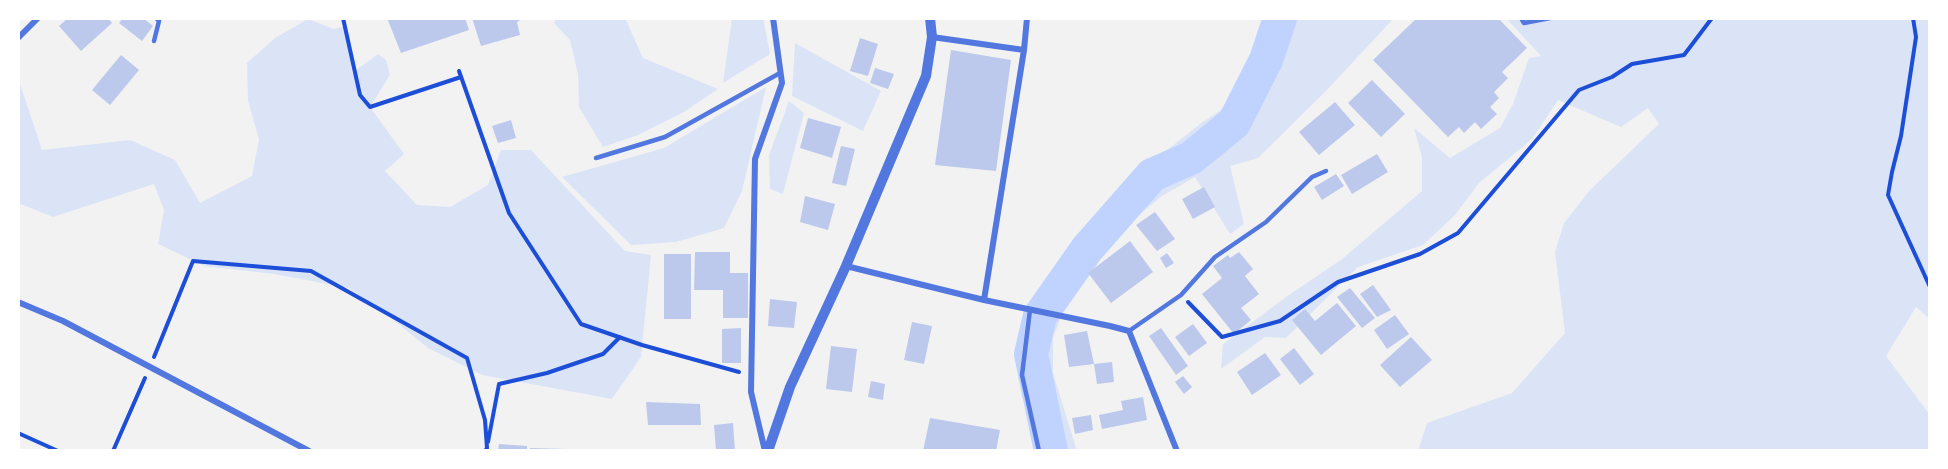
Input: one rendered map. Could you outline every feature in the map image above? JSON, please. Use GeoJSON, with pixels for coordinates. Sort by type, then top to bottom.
{"type":"FeatureCollection","features":[{"type":"Feature","properties":{"kind":"street"},"geometry":{"type":"LineString","coordinates":[[18,38],[38,18]]}},
{"type":"Feature","properties":{"kind":"street"},"geometry":{"type":"LineString","coordinates":[[766,451],[751,392],[754,159],[782,83],[773,18]]}},
{"type":"Feature","properties":{"kind":"street"},"geometry":{"type":"LineString","coordinates":[[766,451],[790,387],[846,266],[926,76],[932,38],[930,18]]}},
{"type":"Feature","properties":{"kind":"street"},"geometry":{"type":"LineString","coordinates":[[984,300],[1024,50],[1027,18]]}},
{"type":"Feature","properties":{"kind":"street"},"geometry":{"type":"LineString","coordinates":[[932,38],[1024,50]]}},
{"type":"Feature","properties":{"kind":"street"},"geometry":{"type":"LineString","coordinates":[[846,266],[1129,332],[1177,451]]}},
{"type":"Feature","properties":{"kind":"street"},"geometry":{"type":"LineString","coordinates":[[18,302],[63,321],[309,451]]}},
{"type":"Feature","properties":{"kind":"lane"},"geometry":{"type":"LineString","coordinates":[[154,41],[159,21],[156,18]]}},
{"type":"Feature","properties":{"kind":"lane"},"geometry":{"type":"LineString","coordinates":[[1521,18],[1524,23],[1550,18]]}},
{"type":"Feature","properties":{"kind":"lane"},"geometry":{"type":"LineString","coordinates":[[596,159],[665,137],[780,73]]}},
{"type":"Feature","properties":{"kind":"lane"},"geometry":{"type":"LineString","coordinates":[[1129,332],[1181,295],[1215,257],[1266,222],[1312,177],[1326,171]]}},
{"type":"Feature","properties":{"kind":"lane"},"geometry":{"type":"LineString","coordinates":[[1030,310],[1022,375],[1039,451]]}},
{"type":"Feature","properties":{"kind":"path"},"geometry":{"type":"LineString","coordinates":[[344,18],[360,95],[370,107],[461,77]]}},
{"type":"Feature","properties":{"kind":"path"},"geometry":{"type":"LineString","coordinates":[[1181,295],[1222,337],[1280,321],[1338,282],[1420,254],[1458,233],[1578,90],[1612,77],[1632,64],[1684,55],[1712,18]]}},
{"type":"Feature","properties":{"kind":"path"},"geometry":{"type":"LineString","coordinates":[[1913,18],[1916,37],[1901,136],[1888,195],[1930,287]]}},
{"type":"Feature","properties":{"kind":"path"},"geometry":{"type":"LineString","coordinates":[[459,71],[509,213],[581,324],[752,376]]}},
{"type":"Feature","properties":{"kind":"path"},"geometry":{"type":"LineString","coordinates":[[113,451],[193,261],[311,271],[467,358],[485,420],[486,450]]}},
{"type":"Feature","properties":{"kind":"path"},"geometry":{"type":"LineString","coordinates":[[486,450],[499,384],[547,373],[603,354],[620,337]]}},
{"type":"Feature","properties":{"kind":"path"},"geometry":{"type":"LineString","coordinates":[[18,433],[58,451]]}},
{"type":"Feature","properties":{"kind":"shaded area"},"geometry":{"type":"Polygon","coordinates":[[[556,18],[625,18],[643,58],[718,89],[684,112],[638,135],[603,147],[579,107],[578,74],[570,40],[554,23],[556,18]]]}},
{"type":"Feature","properties":{"kind":"shaded area"},"geometry":{"type":"Polygon","coordinates":[[[732,18],[763,18],[770,54],[723,83],[732,18]]]}},
{"type":"Feature","properties":{"kind":"shaded area"},"geometry":{"type":"Polygon","coordinates":[[[1269,18],[1394,18],[1326,91],[1258,158],[1230,166],[1244,224],[1230,234],[1195,177],[1162,196],[1082,262],[1053,338],[1053,373],[1077,451],[1043,451],[1026,365],[1030,323],[1042,292],[1057,267],[1129,180],[1200,124],[1234,101],[1261,49],[1269,18]],[[1174,164],[1154,171],[1085,258],[1150,181],[1174,164]]]}},
{"type":"Feature","properties":{"kind":"shaded area"},"geometry":{"type":"Polygon","coordinates":[[[1506,18],[1930,18],[1930,319],[1916,307],[1886,356],[1930,415],[1930,451],[1418,451],[1427,423],[1512,393],[1565,333],[1555,252],[1564,223],[1590,190],[1659,124],[1648,108],[1621,127],[1558,100],[1532,139],[1479,183],[1455,215],[1423,245],[1358,267],[1286,338],[1265,337],[1221,369],[1223,344],[1342,259],[1422,191],[1422,157],[1414,128],[1450,158],[1500,128],[1513,104],[1529,58],[1541,56],[1506,18]]]}},
{"type":"Feature","properties":{"kind":"shaded area"},"geometry":{"type":"Polygon","coordinates":[[[308,19],[334,29],[347,26],[352,73],[378,54],[386,60],[390,75],[370,107],[404,154],[385,171],[417,205],[450,207],[488,185],[501,150],[531,150],[625,251],[651,255],[641,357],[612,399],[482,375],[428,348],[349,288],[274,274],[204,266],[158,244],[164,210],[154,184],[53,217],[18,203],[18,78],[42,150],[130,140],[175,160],[200,203],[252,176],[259,139],[248,101],[247,63],[275,38],[308,19]]]}},
{"type":"Feature","properties":{"kind":"shaded area"},"geometry":{"type":"Polygon","coordinates":[[[795,43],[881,91],[863,131],[792,96],[795,43]]]}},
{"type":"Feature","properties":{"kind":"shaded area"},"geometry":{"type":"Polygon","coordinates":[[[766,87],[742,191],[724,228],[676,242],[631,245],[562,177],[664,148],[766,87]]]}},
{"type":"Feature","properties":{"kind":"shaded area"},"geometry":{"type":"Polygon","coordinates":[[[789,101],[804,113],[783,194],[770,189],[769,155],[789,101]]]}},
{"type":"Feature","properties":{"kind":"building"},"geometry":{"type":"Polygon","coordinates":[[[68,18],[108,18],[112,23],[81,51],[59,26],[68,18]]]}},
{"type":"Feature","properties":{"kind":"building"},"geometry":{"type":"Polygon","coordinates":[[[123,18],[143,18],[153,26],[142,41],[119,23],[123,18]]]}},
{"type":"Feature","properties":{"kind":"building"},"geometry":{"type":"Polygon","coordinates":[[[387,18],[465,18],[469,30],[401,53],[387,18]]]}},
{"type":"Feature","properties":{"kind":"building"},"geometry":{"type":"Polygon","coordinates":[[[472,18],[525,18],[517,22],[520,35],[481,46],[472,18]]]}},
{"type":"Feature","properties":{"kind":"building"},"geometry":{"type":"Polygon","coordinates":[[[1417,18],[1498,18],[1527,48],[1502,72],[1508,78],[1494,92],[1499,98],[1490,107],[1497,114],[1481,129],[1475,122],[1464,133],[1459,127],[1448,137],[1373,60],[1417,18]]]}},
{"type":"Feature","properties":{"kind":"building"},"geometry":{"type":"Polygon","coordinates":[[[860,38],[878,44],[868,76],[850,71],[860,38]]]}},
{"type":"Feature","properties":{"kind":"building"},"geometry":{"type":"Polygon","coordinates":[[[951,50],[1011,60],[996,171],[935,165],[951,50]]]}},
{"type":"Feature","properties":{"kind":"building"},"geometry":{"type":"Polygon","coordinates":[[[121,55],[139,70],[110,105],[92,90],[121,55]]]}},
{"type":"Feature","properties":{"kind":"building"},"geometry":{"type":"Polygon","coordinates":[[[875,68],[894,74],[888,89],[870,83],[875,68]]]}},
{"type":"Feature","properties":{"kind":"building"},"geometry":{"type":"Polygon","coordinates":[[[1372,80],[1405,114],[1381,137],[1348,103],[1372,80]]]}},
{"type":"Feature","properties":{"kind":"building"},"geometry":{"type":"Polygon","coordinates":[[[1335,102],[1355,125],[1319,155],[1299,132],[1335,102]]]}},
{"type":"Feature","properties":{"kind":"building"},"geometry":{"type":"Polygon","coordinates":[[[808,118],[841,127],[832,158],[800,148],[808,118]]]}},
{"type":"Feature","properties":{"kind":"building"},"geometry":{"type":"Polygon","coordinates":[[[511,120],[516,138],[498,143],[492,126],[511,120]]]}},
{"type":"Feature","properties":{"kind":"building"},"geometry":{"type":"Polygon","coordinates":[[[841,146],[855,149],[846,186],[832,183],[841,146]]]}},
{"type":"Feature","properties":{"kind":"building"},"geometry":{"type":"Polygon","coordinates":[[[1377,154],[1388,172],[1352,194],[1341,175],[1377,154]]]}},
{"type":"Feature","properties":{"kind":"building"},"geometry":{"type":"Polygon","coordinates":[[[1336,174],[1344,186],[1322,200],[1314,187],[1336,174]]]}},
{"type":"Feature","properties":{"kind":"building"},"geometry":{"type":"Polygon","coordinates":[[[1204,187],[1215,207],[1193,219],[1182,199],[1204,187]]]}},
{"type":"Feature","properties":{"kind":"building"},"geometry":{"type":"Polygon","coordinates":[[[805,196],[835,204],[828,230],[800,222],[805,196]]]}},
{"type":"Feature","properties":{"kind":"building"},"geometry":{"type":"Polygon","coordinates":[[[1155,212],[1175,239],[1157,251],[1136,225],[1155,212]]]}},
{"type":"Feature","properties":{"kind":"building"},"geometry":{"type":"Polygon","coordinates":[[[1130,241],[1153,272],[1111,303],[1088,273],[1130,241]]]}},
{"type":"Feature","properties":{"kind":"building"},"geometry":{"type":"Polygon","coordinates":[[[695,252],[730,252],[730,273],[748,273],[748,318],[723,318],[723,290],[694,290],[695,252]]]}},
{"type":"Feature","properties":{"kind":"building"},"geometry":{"type":"Polygon","coordinates":[[[1239,252],[1253,269],[1245,276],[1259,294],[1241,308],[1251,320],[1234,334],[1202,294],[1222,278],[1213,266],[1228,255],[1230,258],[1239,252]]]}},
{"type":"Feature","properties":{"kind":"building"},"geometry":{"type":"Polygon","coordinates":[[[1167,253],[1174,263],[1166,268],[1160,258],[1167,253]]]}},
{"type":"Feature","properties":{"kind":"building"},"geometry":{"type":"Polygon","coordinates":[[[664,254],[691,254],[691,319],[664,319],[664,254]]]}},
{"type":"Feature","properties":{"kind":"building"},"geometry":{"type":"Polygon","coordinates":[[[1373,285],[1391,310],[1377,317],[1360,294],[1373,285]]]}},
{"type":"Feature","properties":{"kind":"building"},"geometry":{"type":"Polygon","coordinates":[[[1350,288],[1375,318],[1362,328],[1337,297],[1350,288]]]}},
{"type":"Feature","properties":{"kind":"building"},"geometry":{"type":"Polygon","coordinates":[[[770,299],[797,302],[794,328],[768,326],[770,299]]]}},
{"type":"Feature","properties":{"kind":"building"},"geometry":{"type":"Polygon","coordinates":[[[1337,303],[1356,326],[1321,355],[1292,320],[1305,309],[1315,321],[1337,303]]]}},
{"type":"Feature","properties":{"kind":"building"},"geometry":{"type":"Polygon","coordinates":[[[1395,315],[1409,334],[1387,349],[1374,330],[1395,315]]]}},
{"type":"Feature","properties":{"kind":"building"},"geometry":{"type":"Polygon","coordinates":[[[912,322],[932,326],[924,364],[904,360],[912,322]]]}},
{"type":"Feature","properties":{"kind":"building"},"geometry":{"type":"Polygon","coordinates":[[[1193,324],[1207,343],[1189,356],[1175,337],[1193,324]]]}},
{"type":"Feature","properties":{"kind":"building"},"geometry":{"type":"Polygon","coordinates":[[[741,328],[741,363],[722,363],[722,329],[741,328]]]}},
{"type":"Feature","properties":{"kind":"building"},"geometry":{"type":"Polygon","coordinates":[[[1161,328],[1188,366],[1176,375],[1149,336],[1161,328]]]}},
{"type":"Feature","properties":{"kind":"building"},"geometry":{"type":"Polygon","coordinates":[[[1087,331],[1094,364],[1069,367],[1064,335],[1087,331]]]}},
{"type":"Feature","properties":{"kind":"building"},"geometry":{"type":"Polygon","coordinates":[[[1411,337],[1432,360],[1400,387],[1380,365],[1411,337]]]}},
{"type":"Feature","properties":{"kind":"building"},"geometry":{"type":"Polygon","coordinates":[[[831,346],[857,349],[852,392],[826,389],[831,346]]]}},
{"type":"Feature","properties":{"kind":"building"},"geometry":{"type":"Polygon","coordinates":[[[1294,348],[1314,374],[1300,385],[1280,359],[1294,348]]]}},
{"type":"Feature","properties":{"kind":"building"},"geometry":{"type":"Polygon","coordinates":[[[1265,353],[1281,375],[1252,395],[1237,372],[1265,353]]]}},
{"type":"Feature","properties":{"kind":"building"},"geometry":{"type":"Polygon","coordinates":[[[1112,362],[1114,382],[1097,384],[1094,364],[1112,362]]]}},
{"type":"Feature","properties":{"kind":"building"},"geometry":{"type":"Polygon","coordinates":[[[1183,376],[1192,387],[1184,394],[1175,382],[1183,376]]]}},
{"type":"Feature","properties":{"kind":"building"},"geometry":{"type":"Polygon","coordinates":[[[871,381],[885,384],[883,400],[868,397],[871,381]]]}},
{"type":"Feature","properties":{"kind":"building"},"geometry":{"type":"Polygon","coordinates":[[[1143,397],[1147,420],[1102,429],[1099,415],[1123,410],[1121,401],[1143,397]]]}},
{"type":"Feature","properties":{"kind":"building"},"geometry":{"type":"Polygon","coordinates":[[[646,402],[700,404],[701,425],[648,425],[646,402]]]}},
{"type":"Feature","properties":{"kind":"building"},"geometry":{"type":"Polygon","coordinates":[[[1091,415],[1093,430],[1075,434],[1072,418],[1091,415]]]}},
{"type":"Feature","properties":{"kind":"building"},"geometry":{"type":"Polygon","coordinates":[[[930,418],[1000,430],[996,451],[923,451],[930,418]]]}},
{"type":"Feature","properties":{"kind":"building"},"geometry":{"type":"Polygon","coordinates":[[[733,423],[735,451],[716,451],[714,425],[733,423]]]}},
{"type":"Feature","properties":{"kind":"building"},"geometry":{"type":"Polygon","coordinates":[[[499,444],[527,446],[527,451],[498,451],[499,444]]]}},
{"type":"Feature","properties":{"kind":"building"},"geometry":{"type":"Polygon","coordinates":[[[530,448],[567,449],[567,451],[530,451],[530,448]]]}},
{"type":"Feature","properties":{"kind":"waterway"},"geometry":{"type":"LineString","coordinates":[[1051,451],[1031,354],[1040,316],[1087,249],[1152,175],[1191,158],[1234,123],[1266,60],[1280,18]]}}]}
